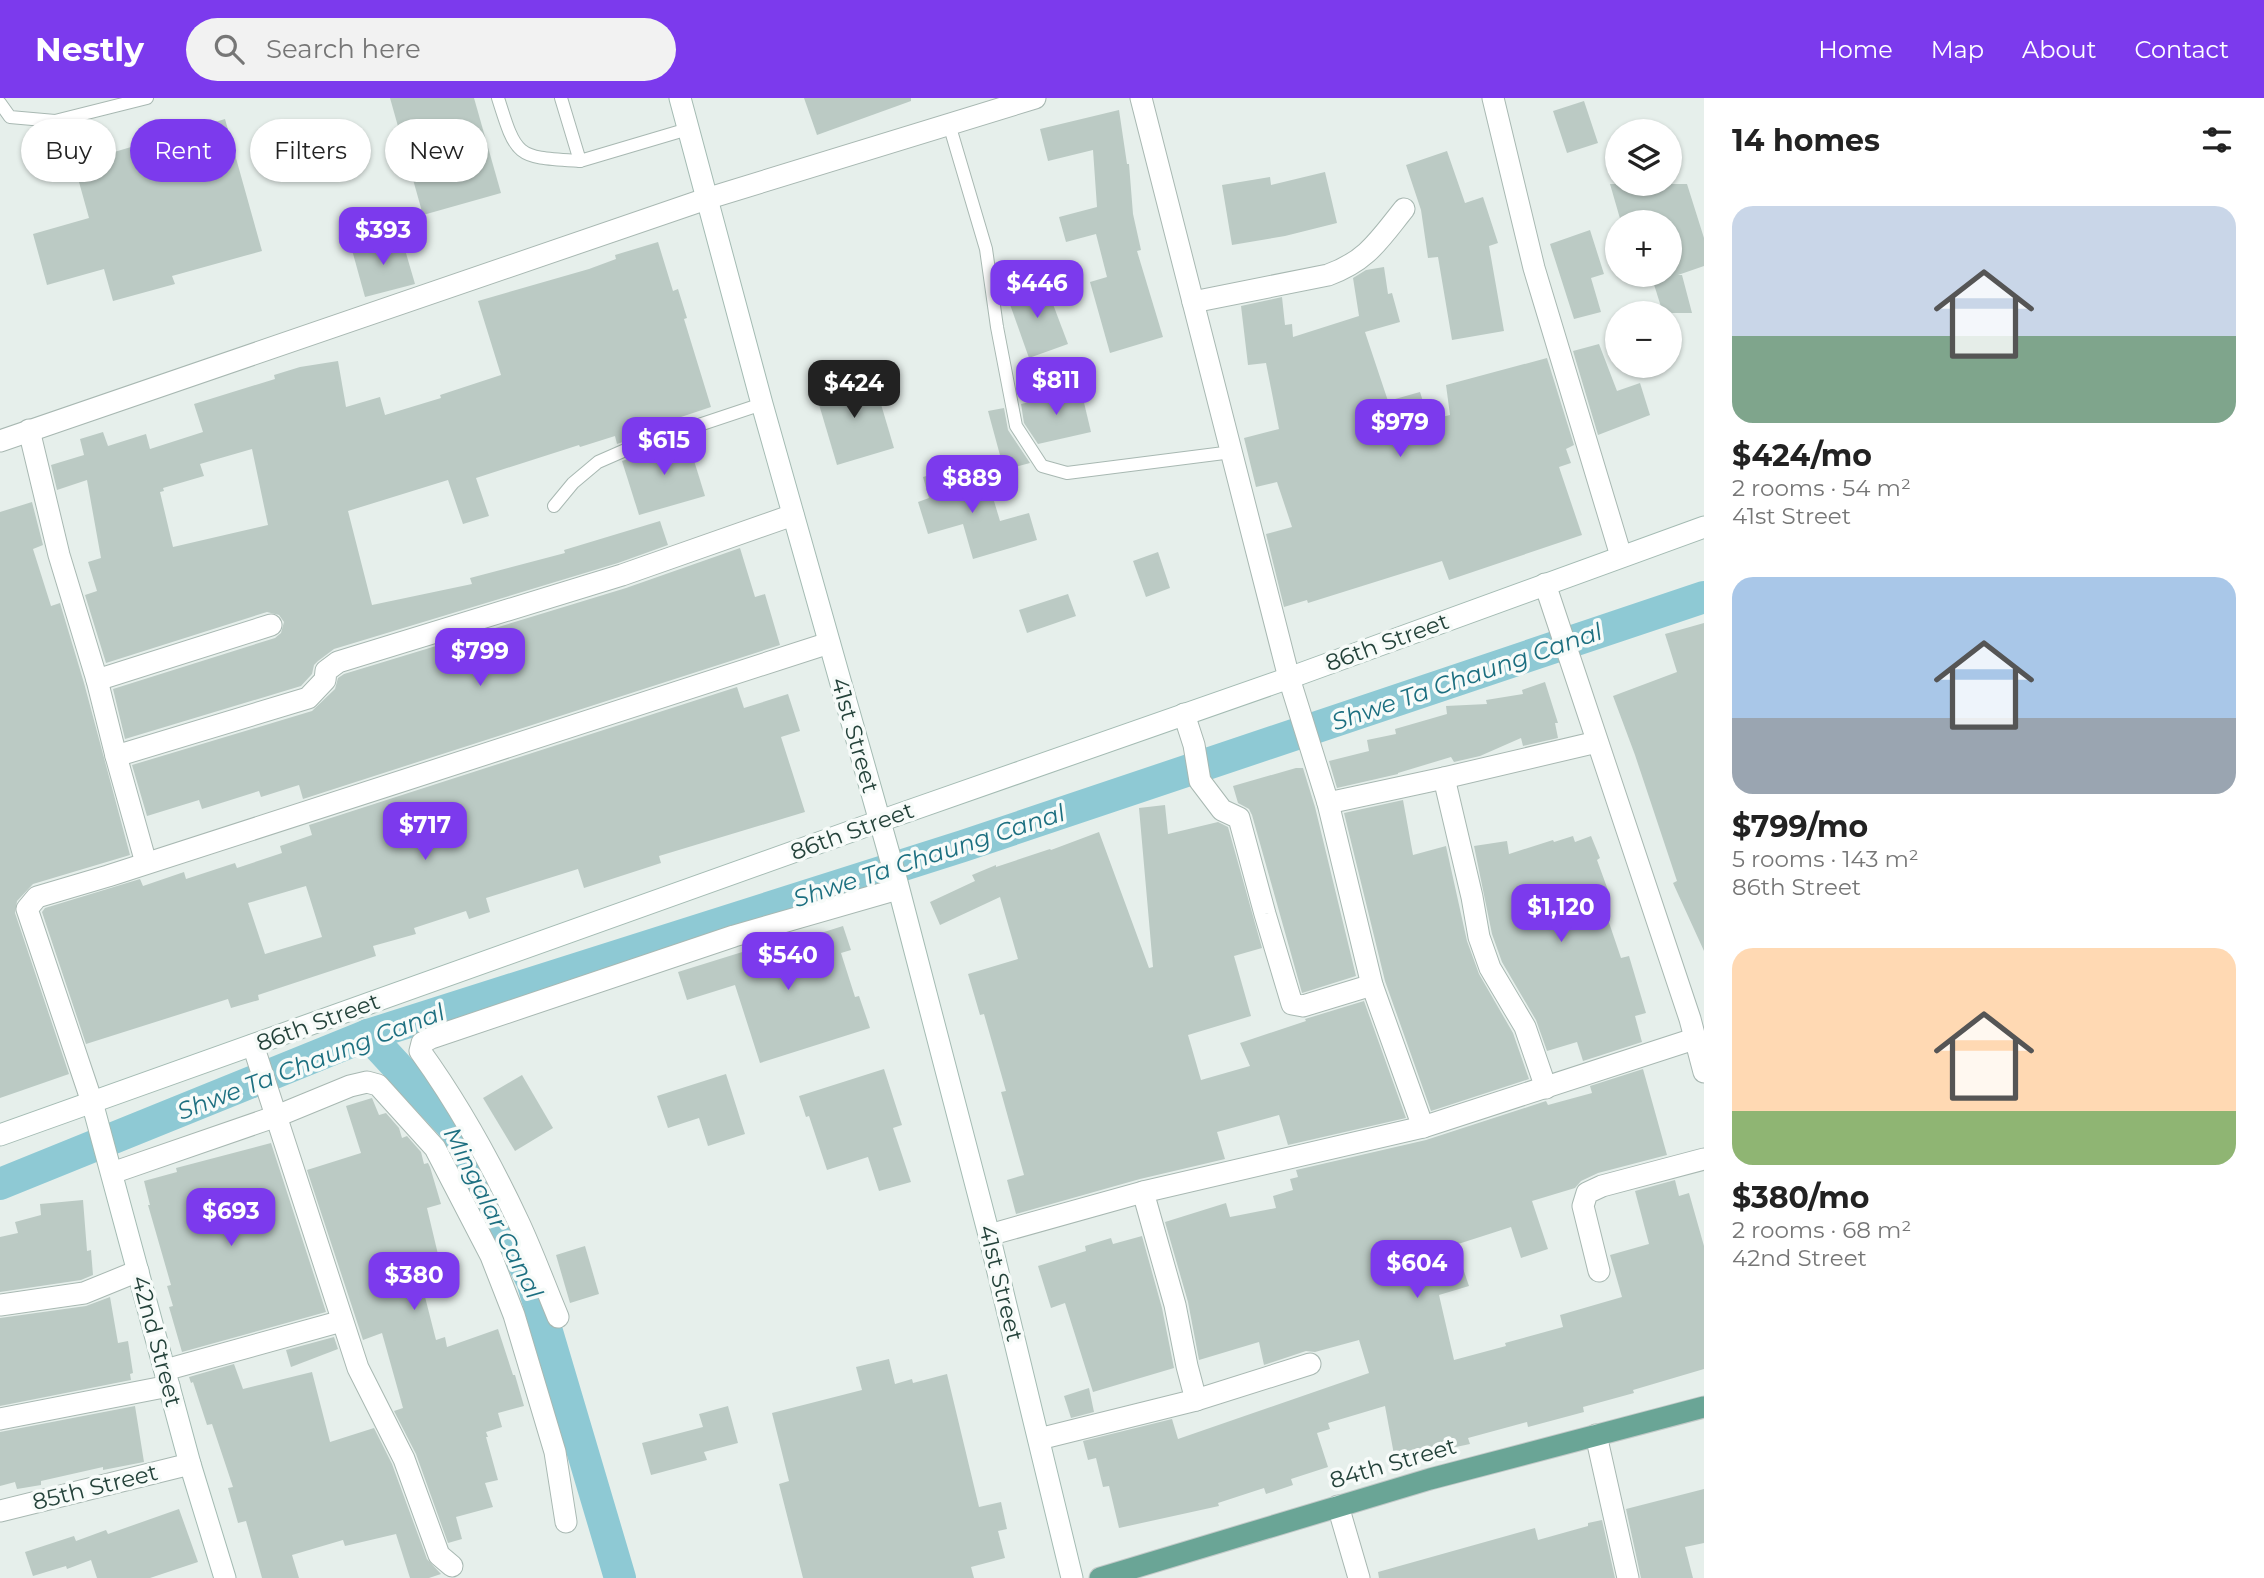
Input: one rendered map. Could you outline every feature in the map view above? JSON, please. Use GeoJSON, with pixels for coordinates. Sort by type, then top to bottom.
{"type":"FeatureCollection","features":[{"type":"Feature","properties":{"kind":"main road","name":"84th Street"},"geometry":{"type":"LineString","coordinates":[[1100,1578],[1430,1479],[1704,1407]]}},
{"type":"Feature","properties":{"kind":"street","name":"41st Street"},"geometry":{"type":"LineString","coordinates":[[680,98],[762,404],[897,886],[989,1235],[1072,1578]]}},
{"type":"Feature","properties":{"kind":"street"},"geometry":{"type":"LineString","coordinates":[[0,440],[706,199],[1035,98]]}},
{"type":"Feature","properties":{"kind":"street"},"geometry":{"type":"LineString","coordinates":[[1141,98],[1289,678],[1328,803],[1371,985],[1423,1127]]}},
{"type":"Feature","properties":{"kind":"street"},"geometry":{"type":"LineString","coordinates":[[1493,98],[1534,268],[1621,556]]}},
{"type":"Feature","properties":{"kind":"street"},"geometry":{"type":"LineString","coordinates":[[1193,302],[1328,275],[1348,268],[1367,255],[1404,209]]}},
{"type":"Feature","properties":{"kind":"street"},"geometry":{"type":"LineString","coordinates":[[30,430],[59,555],[97,680],[146,863],[828,642]]}},
{"type":"Feature","properties":{"kind":"street"},"geometry":{"type":"LineString","coordinates":[[116,756],[307,698],[325,680],[326,671],[338,662],[622,576],[793,515]]}},
{"type":"Feature","properties":{"kind":"street","name":"86th Street"},"geometry":{"type":"LineString","coordinates":[[0,1135],[881,827],[1184,714],[1704,527]]}},
{"type":"Feature","properties":{"kind":"street"},"geometry":{"type":"LineString","coordinates":[[1545,584],[1597,742],[1696,1023],[1704,1072]]}},
{"type":"Feature","properties":{"kind":"street"},"geometry":{"type":"LineString","coordinates":[[97,680],[271,625]]}},
{"type":"Feature","properties":{"kind":"street"},"geometry":{"type":"LineString","coordinates":[[1184,714],[1194,746],[1200,781],[1222,810],[1239,818],[1292,1004],[1303,1006],[1371,985]]}},
{"type":"Feature","properties":{"kind":"street"},"geometry":{"type":"LineString","coordinates":[[1328,803],[1597,742]]}},
{"type":"Feature","properties":{"kind":"street"},"geometry":{"type":"LineString","coordinates":[[1444,778],[1479,937],[1490,968],[1525,1027],[1546,1088]]}},
{"type":"Feature","properties":{"kind":"street","name":"42nd Street"},"geometry":{"type":"LineString","coordinates":[[146,863],[37,897],[27,909],[99,1124],[190,1464],[225,1578]]}},
{"type":"Feature","properties":{"kind":"street"},"geometry":{"type":"LineString","coordinates":[[558,1317],[520,1224],[482,1150],[420,1051],[422,1043],[734,936],[897,886]]}},
{"type":"Feature","properties":{"kind":"street"},"geometry":{"type":"LineString","coordinates":[[989,1235],[1143,1192],[1423,1127],[1546,1088],[1696,1023]]}},
{"type":"Feature","properties":{"kind":"street"},"geometry":{"type":"LineString","coordinates":[[253,1045],[358,1368],[404,1459],[439,1555],[452,1566]]}},
{"type":"Feature","properties":{"kind":"street"},"geometry":{"type":"LineString","coordinates":[[111,1170],[331,1093],[367,1082],[378,1085],[435,1148],[491,1256],[514,1315],[555,1452],[566,1522]]}},
{"type":"Feature","properties":{"kind":"street"},"geometry":{"type":"LineString","coordinates":[[1599,1272],[1583,1206],[1587,1193],[1602,1186],[1704,1159]]}},
{"type":"Feature","properties":{"kind":"street"},"geometry":{"type":"LineString","coordinates":[[1143,1192],[1175,1305],[1196,1399]]}},
{"type":"Feature","properties":{"kind":"street"},"geometry":{"type":"LineString","coordinates":[[0,1305],[84,1293],[138,1271]]}},
{"type":"Feature","properties":{"kind":"street"},"geometry":{"type":"LineString","coordinates":[[0,1419],[167,1378],[342,1321]]}},
{"type":"Feature","properties":{"kind":"street"},"geometry":{"type":"LineString","coordinates":[[1039,1439],[1196,1399],[1310,1364]]}},
{"type":"Feature","properties":{"kind":"street"},"geometry":{"type":"LineString","coordinates":[[1595,1435],[1628,1578]]}},
{"type":"Feature","properties":{"kind":"street","name":"85th Street"},"geometry":{"type":"LineString","coordinates":[[0,1511],[190,1464]]}},
{"type":"Feature","properties":{"kind":"street"},"geometry":{"type":"LineString","coordinates":[[1338,1506],[1359,1578]]}},
{"type":"Feature","properties":{"kind":"lane"},"geometry":{"type":"LineString","coordinates":[[0,103],[10,117],[55,121],[147,98]]}},
{"type":"Feature","properties":{"kind":"lane"},"geometry":{"type":"LineString","coordinates":[[498,98],[509,131],[521,152],[536,158],[580,161],[688,129]]}},
{"type":"Feature","properties":{"kind":"lane"},"geometry":{"type":"LineString","coordinates":[[561,98],[580,161]]}},
{"type":"Feature","properties":{"kind":"lane"},"geometry":{"type":"LineString","coordinates":[[949,124],[986,249],[997,327],[1016,426],[1042,466],[1067,473],[1231,452]]}},
{"type":"Feature","properties":{"kind":"lane"},"geometry":{"type":"LineString","coordinates":[[554,506],[573,483],[598,462],[630,448],[762,404]]}},
{"type":"Feature","properties":{"kind":"building"},"geometry":{"type":"Polygon","coordinates":[[[390,98],[474,98],[480,119],[396,119],[390,98]]]}},
{"type":"Feature","properties":{"kind":"building"},"geometry":{"type":"Polygon","coordinates":[[[804,98],[911,98],[911,101],[817,135],[804,98]]]}},
{"type":"Feature","properties":{"kind":"building"},"geometry":{"type":"Polygon","coordinates":[[[1584,101],[1598,143],[1567,153],[1553,111],[1584,101]]]}},
{"type":"Feature","properties":{"kind":"building"},"geometry":{"type":"Polygon","coordinates":[[[1119,110],[1129,164],[1133,214],[1141,250],[1137,251],[1163,337],[1110,353],[1090,282],[1107,277],[1096,234],[1066,242],[1059,217],[1097,207],[1093,150],[1048,161],[1040,129],[1119,110]]]}},
{"type":"Feature","properties":{"kind":"building"},"geometry":{"type":"Polygon","coordinates":[[[130,147],[130,182],[236,182],[236,158],[262,251],[172,276],[175,284],[113,301],[104,269],[47,285],[33,234],[89,218],[79,182],[116,182],[116,151],[130,147]]]}},
{"type":"Feature","properties":{"kind":"building"},"geometry":{"type":"Polygon","coordinates":[[[488,147],[501,193],[423,215],[414,182],[488,182],[488,147]]]}},
{"type":"Feature","properties":{"kind":"building"},"geometry":{"type":"Polygon","coordinates":[[[1447,151],[1465,203],[1483,197],[1498,243],[1489,246],[1504,331],[1452,340],[1438,257],[1428,258],[1421,210],[1406,165],[1447,151]]]}},
{"type":"Feature","properties":{"kind":"building"},"geometry":{"type":"Polygon","coordinates":[[[1325,172],[1337,223],[1232,245],[1222,185],[1270,177],[1271,185],[1325,172]]]}},
{"type":"Feature","properties":{"kind":"building"},"geometry":{"type":"Polygon","coordinates":[[[1682,184],[1687,184],[1704,238],[1704,266],[1682,274],[1682,210],[1618,210],[1613,196],[1682,196],[1682,184]]]}},
{"type":"Feature","properties":{"kind":"building"},"geometry":{"type":"Polygon","coordinates":[[[1590,230],[1604,274],[1591,278],[1601,312],[1574,319],[1550,244],[1590,230]]]}},
{"type":"Feature","properties":{"kind":"building"},"geometry":{"type":"Polygon","coordinates":[[[401,236],[415,284],[365,297],[352,250],[401,236]]]}},
{"type":"Feature","properties":{"kind":"building"},"geometry":{"type":"Polygon","coordinates":[[[658,242],[673,291],[678,289],[687,318],[684,319],[711,407],[681,417],[682,421],[617,444],[615,436],[476,478],[489,516],[463,524],[448,480],[348,511],[372,605],[472,584],[470,578],[565,553],[564,550],[660,521],[668,545],[618,563],[334,649],[314,665],[312,674],[301,686],[125,739],[113,689],[275,638],[281,633],[284,622],[279,615],[267,612],[106,663],[85,595],[97,591],[88,562],[101,558],[87,480],[57,490],[51,465],[84,455],[80,439],[103,432],[108,446],[146,434],[150,449],[203,432],[194,404],[275,379],[274,375],[300,367],[338,361],[346,407],[380,397],[385,415],[441,398],[440,395],[501,375],[478,301],[589,269],[616,259],[615,255],[658,242]],[[252,449],[200,464],[204,476],[163,488],[164,491],[160,492],[173,547],[268,525],[252,449]]]}},
{"type":"Feature","properties":{"kind":"building"},"geometry":{"type":"Polygon","coordinates":[[[1384,267],[1388,294],[1392,293],[1400,322],[1365,332],[1388,401],[1420,392],[1429,420],[1450,415],[1446,385],[1547,358],[1574,445],[1566,449],[1571,463],[1559,467],[1582,535],[1449,580],[1442,561],[1308,603],[1307,600],[1284,607],[1266,534],[1292,527],[1277,482],[1256,487],[1244,438],[1279,429],[1266,363],[1248,365],[1241,306],[1282,297],[1285,325],[1292,324],[1293,337],[1359,316],[1353,278],[1366,270],[1384,267]]]}},
{"type":"Feature","properties":{"kind":"building"},"geometry":{"type":"Polygon","coordinates":[[[1682,275],[1692,313],[1682,313],[1682,301],[1659,301],[1655,287],[1682,287],[1682,275]]]}},
{"type":"Feature","properties":{"kind":"building"},"geometry":{"type":"Polygon","coordinates":[[[1045,283],[1068,344],[1029,358],[1007,296],[1045,283]]]}},
{"type":"Feature","properties":{"kind":"building"},"geometry":{"type":"Polygon","coordinates":[[[1599,344],[1605,360],[1605,378],[1612,378],[1617,391],[1640,383],[1650,415],[1598,435],[1573,351],[1599,344]]]}},
{"type":"Feature","properties":{"kind":"building"},"geometry":{"type":"Polygon","coordinates":[[[872,374],[894,448],[837,465],[815,391],[872,374]]]}},
{"type":"Feature","properties":{"kind":"building"},"geometry":{"type":"Polygon","coordinates":[[[1081,390],[1091,432],[1038,444],[1024,423],[1021,404],[1081,390]]]}},
{"type":"Feature","properties":{"kind":"building"},"geometry":{"type":"Polygon","coordinates":[[[1004,408],[1008,430],[1030,463],[1004,470],[988,411],[1004,408]]]}},
{"type":"Feature","properties":{"kind":"building"},"geometry":{"type":"Polygon","coordinates":[[[687,438],[705,496],[639,515],[622,461],[687,438]]]}},
{"type":"Feature","properties":{"kind":"building"},"geometry":{"type":"Polygon","coordinates":[[[954,468],[961,490],[988,481],[1000,521],[1029,513],[1037,540],[973,559],[963,524],[928,534],[918,502],[929,498],[923,477],[954,468]]]}},
{"type":"Feature","properties":{"kind":"building"},"geometry":{"type":"Polygon","coordinates":[[[32,502],[43,545],[33,549],[51,606],[60,603],[130,855],[33,884],[17,901],[15,913],[69,1074],[0,1098],[0,512],[32,502]]]}},
{"type":"Feature","properties":{"kind":"building"},"geometry":{"type":"Polygon","coordinates":[[[740,548],[755,597],[765,594],[780,645],[303,799],[299,785],[261,797],[259,791],[202,809],[199,800],[147,816],[132,765],[312,711],[335,689],[338,678],[344,674],[626,588],[740,548]]]}},
{"type":"Feature","properties":{"kind":"building"},"geometry":{"type":"Polygon","coordinates":[[[1158,552],[1170,588],[1146,597],[1133,561],[1158,552]]]}},
{"type":"Feature","properties":{"kind":"building"},"geometry":{"type":"Polygon","coordinates":[[[1068,594],[1076,616],[1027,633],[1019,610],[1068,594]]]}},
{"type":"Feature","properties":{"kind":"building"},"geometry":{"type":"Polygon","coordinates":[[[1704,623],[1704,951],[1673,883],[1677,881],[1613,696],[1677,672],[1665,634],[1704,623]]]}},
{"type":"Feature","properties":{"kind":"building"},"geometry":{"type":"Polygon","coordinates":[[[1545,682],[1558,723],[1555,723],[1558,738],[1523,746],[1521,738],[1480,756],[1454,762],[1451,757],[1398,774],[1337,788],[1329,761],[1369,751],[1367,740],[1396,734],[1395,729],[1447,714],[1446,706],[1487,704],[1486,700],[1523,694],[1522,690],[1545,682]]]}},
{"type":"Feature","properties":{"kind":"building"},"geometry":{"type":"Polygon","coordinates":[[[737,687],[744,708],[788,694],[800,731],[781,737],[805,812],[659,856],[661,863],[584,888],[578,869],[486,898],[490,912],[469,919],[466,911],[414,928],[416,934],[373,946],[376,956],[258,995],[259,1000],[231,1008],[228,999],[86,1044],[42,912],[45,908],[140,879],[143,886],[184,872],[186,879],[235,863],[237,868],[282,853],[280,846],[312,835],[309,825],[737,687]],[[306,886],[248,903],[265,954],[322,937],[306,886]]]}},
{"type":"Feature","properties":{"kind":"building"},"geometry":{"type":"Polygon","coordinates":[[[1303,768],[1315,807],[1356,976],[1302,993],[1252,815],[1249,809],[1238,803],[1233,786],[1303,768]]]}},
{"type":"Feature","properties":{"kind":"building"},"geometry":{"type":"Polygon","coordinates":[[[1403,800],[1413,855],[1446,846],[1467,941],[1479,974],[1513,1033],[1529,1079],[1431,1111],[1385,981],[1344,813],[1403,800]]]}},
{"type":"Feature","properties":{"kind":"building"},"geometry":{"type":"Polygon","coordinates":[[[1165,805],[1168,834],[1218,822],[1228,827],[1262,948],[1234,956],[1251,1016],[1188,1035],[1201,1080],[1250,1066],[1240,1043],[1364,1001],[1406,1118],[1288,1145],[1279,1115],[1217,1132],[1225,1159],[1140,1179],[1016,1214],[1007,1180],[1024,1175],[1001,1092],[1006,1091],[984,1014],[980,1015],[968,974],[1018,959],[1000,897],[940,925],[930,902],[975,881],[972,875],[996,865],[1051,850],[1099,832],[1149,968],[1153,967],[1139,808],[1165,805]]]}},
{"type":"Feature","properties":{"kind":"building"},"geometry":{"type":"Polygon","coordinates":[[[1573,836],[1575,842],[1591,836],[1609,893],[1600,896],[1621,958],[1629,956],[1646,1013],[1635,1016],[1642,1042],[1583,1061],[1577,1042],[1547,1051],[1536,1020],[1502,962],[1492,934],[1474,846],[1507,841],[1509,854],[1573,836]]]}},
{"type":"Feature","properties":{"kind":"building"},"geometry":{"type":"Polygon","coordinates":[[[843,926],[851,950],[841,953],[855,997],[859,996],[870,1028],[760,1063],[735,985],[687,1000],[678,972],[768,944],[770,949],[843,926]]]}},
{"type":"Feature","properties":{"kind":"building"},"geometry":{"type":"Polygon","coordinates":[[[884,1069],[902,1125],[893,1128],[911,1182],[879,1191],[868,1157],[827,1170],[809,1116],[806,1117],[799,1096],[884,1069]]]}},
{"type":"Feature","properties":{"kind":"building"},"geometry":{"type":"Polygon","coordinates":[[[1643,1069],[1667,1155],[1598,1173],[1581,1181],[1575,1188],[1532,1201],[1548,1249],[1521,1258],[1511,1227],[1455,1245],[1469,1286],[1439,1295],[1454,1360],[1563,1327],[1560,1315],[1622,1297],[1610,1255],[1649,1244],[1635,1191],[1675,1180],[1679,1196],[1689,1193],[1704,1246],[1704,1369],[1583,1407],[1584,1412],[1528,1427],[1527,1422],[1468,1438],[1470,1444],[1395,1460],[1385,1406],[1328,1423],[1330,1429],[1317,1433],[1328,1467],[1291,1479],[1293,1485],[1266,1494],[1264,1488],[1218,1503],[1219,1506],[1119,1528],[1109,1486],[1103,1487],[1096,1458],[1088,1460],[1083,1441],[1172,1419],[1178,1439],[1369,1373],[1359,1340],[1315,1352],[1306,1351],[1264,1365],[1259,1342],[1199,1360],[1188,1302],[1165,1222],[1226,1203],[1230,1217],[1276,1208],[1273,1196],[1293,1190],[1290,1179],[1298,1177],[1296,1170],[1426,1140],[1546,1101],[1548,1105],[1592,1093],[1590,1086],[1643,1069]]]}},
{"type":"Feature","properties":{"kind":"building"},"geometry":{"type":"Polygon","coordinates":[[[726,1074],[745,1134],[708,1146],[699,1118],[668,1128],[657,1096],[726,1074]]]}},
{"type":"Feature","properties":{"kind":"building"},"geometry":{"type":"Polygon","coordinates":[[[522,1075],[553,1128],[515,1151],[483,1098],[522,1075]]]}},
{"type":"Feature","properties":{"kind":"building"},"geometry":{"type":"Polygon","coordinates":[[[372,1098],[379,1115],[386,1113],[399,1128],[402,1138],[407,1136],[421,1152],[424,1164],[428,1163],[430,1167],[441,1204],[427,1208],[446,1288],[424,1293],[436,1340],[445,1337],[447,1347],[498,1329],[524,1406],[498,1413],[502,1427],[486,1432],[498,1480],[485,1483],[493,1507],[456,1517],[462,1539],[448,1543],[416,1454],[394,1411],[403,1408],[382,1333],[363,1340],[307,1170],[361,1153],[346,1106],[372,1098]]]}},
{"type":"Feature","properties":{"kind":"building"},"geometry":{"type":"Polygon","coordinates":[[[271,1143],[326,1312],[182,1352],[169,1307],[173,1306],[167,1286],[171,1285],[148,1205],[144,1181],[177,1172],[176,1168],[271,1143]]]}},
{"type":"Feature","properties":{"kind":"building"},"geometry":{"type":"Polygon","coordinates":[[[83,1200],[87,1251],[91,1250],[93,1275],[81,1280],[0,1292],[0,1237],[18,1233],[15,1222],[41,1215],[40,1204],[83,1200]]]}},
{"type":"Feature","properties":{"kind":"building"},"geometry":{"type":"Polygon","coordinates":[[[1142,1236],[1162,1308],[1174,1368],[1093,1392],[1065,1303],[1051,1308],[1038,1266],[1086,1251],[1085,1246],[1111,1238],[1113,1244],[1142,1236]]]}},
{"type":"Feature","properties":{"kind":"building"},"geometry":{"type":"Polygon","coordinates":[[[585,1246],[599,1294],[570,1303],[556,1255],[585,1246]]]}},
{"type":"Feature","properties":{"kind":"building"},"geometry":{"type":"Polygon","coordinates":[[[110,1297],[118,1343],[128,1341],[133,1373],[130,1374],[131,1380],[0,1406],[0,1318],[86,1306],[110,1297]]]}},
{"type":"Feature","properties":{"kind":"building"},"geometry":{"type":"Polygon","coordinates":[[[334,1337],[338,1349],[291,1367],[286,1350],[334,1337]]]}},
{"type":"Feature","properties":{"kind":"building"},"geometry":{"type":"Polygon","coordinates":[[[889,1359],[895,1384],[912,1379],[913,1383],[947,1374],[979,1507],[1001,1502],[1007,1529],[998,1531],[1005,1558],[971,1567],[974,1578],[803,1578],[779,1484],[789,1481],[772,1413],[862,1390],[856,1367],[889,1359]]]}},
{"type":"Feature","properties":{"kind":"building"},"geometry":{"type":"Polygon","coordinates":[[[234,1364],[243,1389],[312,1372],[330,1442],[374,1428],[392,1464],[427,1559],[441,1574],[429,1578],[410,1578],[396,1534],[345,1546],[343,1540],[292,1555],[299,1578],[262,1578],[246,1521],[238,1523],[228,1488],[233,1487],[212,1424],[207,1425],[189,1377],[234,1364]]]}},
{"type":"Feature","properties":{"kind":"building"},"geometry":{"type":"Polygon","coordinates":[[[1089,1388],[1094,1412],[1071,1418],[1064,1396],[1089,1388]]]}},
{"type":"Feature","properties":{"kind":"building"},"geometry":{"type":"Polygon","coordinates":[[[135,1406],[144,1462],[103,1470],[103,1467],[17,1489],[15,1482],[0,1486],[0,1432],[135,1406]]]}},
{"type":"Feature","properties":{"kind":"building"},"geometry":{"type":"Polygon","coordinates":[[[728,1406],[738,1443],[704,1452],[707,1460],[651,1475],[642,1443],[703,1427],[699,1414],[728,1406]]]}},
{"type":"Feature","properties":{"kind":"building"},"geometry":{"type":"Polygon","coordinates":[[[1704,1489],[1704,1543],[1685,1547],[1693,1578],[1641,1578],[1626,1509],[1704,1489]]]}},
{"type":"Feature","properties":{"kind":"building"},"geometry":{"type":"Polygon","coordinates":[[[179,1509],[198,1562],[150,1578],[97,1578],[91,1560],[67,1569],[66,1566],[33,1576],[25,1552],[74,1536],[76,1541],[106,1530],[108,1534],[179,1509]]]}},
{"type":"Feature","properties":{"kind":"building"},"geometry":{"type":"Polygon","coordinates":[[[1602,1520],[1615,1578],[1379,1578],[1378,1572],[1535,1528],[1538,1540],[1602,1520]]]}},
{"type":"Feature","properties":{"kind":"waterway","name":"Shwe Ta Chaung Canal"},"geometry":{"type":"LineString","coordinates":[[0,1184],[368,1035],[963,846],[1704,597]]}},
{"type":"Feature","properties":{"kind":"waterway","name":"Mingalar Canal"},"geometry":{"type":"LineString","coordinates":[[368,1035],[455,1129],[532,1281],[620,1578]]}}]}
